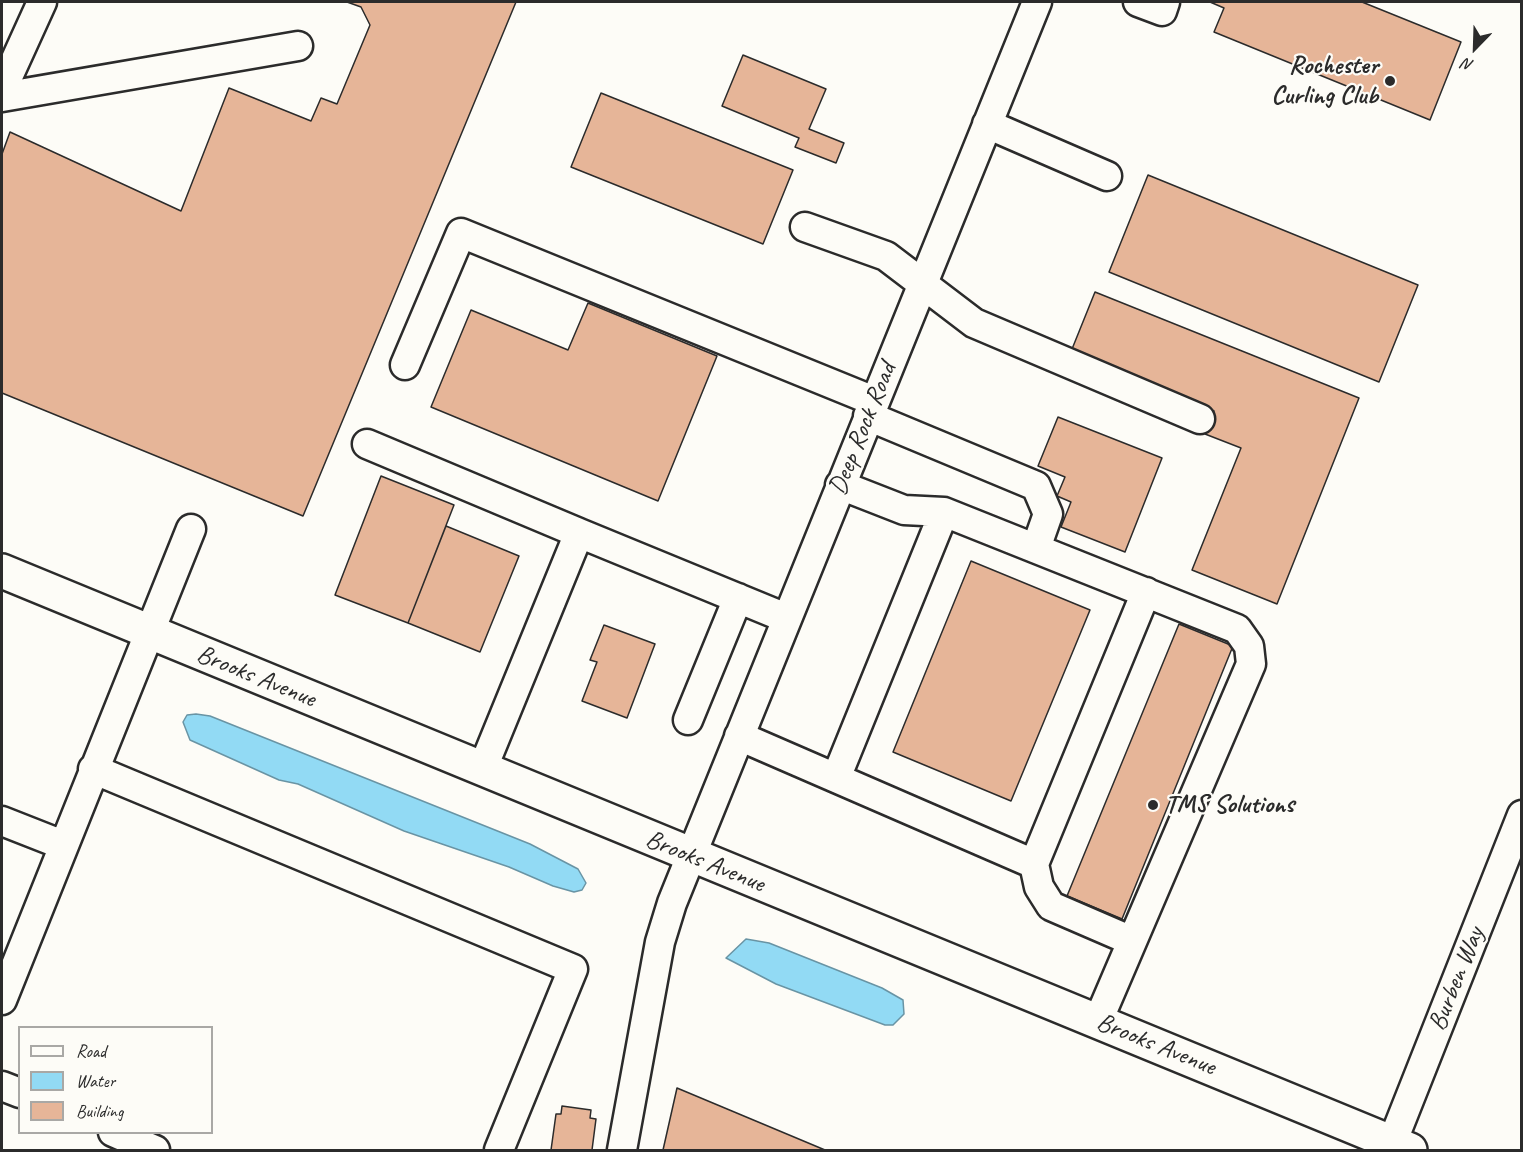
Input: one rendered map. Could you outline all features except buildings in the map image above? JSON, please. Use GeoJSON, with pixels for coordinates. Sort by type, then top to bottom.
{"type":"FeatureCollection","features":[{"type":"Feature","properties":{"kind":"main road","name":"Brooks Avenue"},"geometry":{"type":"LineString","coordinates":[[2,571],[690,856],[1098,1021],[1379,1144]]}},
{"type":"Feature","properties":{"kind":"street"},"geometry":{"type":"LineString","coordinates":[[2,90],[42,2]]}},
{"type":"Feature","properties":{"kind":"street","name":"Deep Rock Road"},"geometry":{"type":"LineString","coordinates":[[622,1150],[660,942],[690,856],[920,284],[1037,2]]}},
{"type":"Feature","properties":{"kind":"street"},"geometry":{"type":"LineString","coordinates":[[1138,2],[1162,11],[1165,2]]}},
{"type":"Feature","properties":{"kind":"street"},"geometry":{"type":"LineString","coordinates":[[2,97],[298,46]]}},
{"type":"Feature","properties":{"kind":"street"},"geometry":{"type":"LineString","coordinates":[[987,124],[1107,176]]}},
{"type":"Feature","properties":{"kind":"street"},"geometry":{"type":"LineString","coordinates":[[805,227],[886,256],[974,323],[1200,419]]}},
{"type":"Feature","properties":{"kind":"street"},"geometry":{"type":"LineString","coordinates":[[405,365],[461,233],[871,409],[1036,486],[1048,514],[1036,548]]}},
{"type":"Feature","properties":{"kind":"street"},"geometry":{"type":"LineString","coordinates":[[367,444],[786,618]]}},
{"type":"Feature","properties":{"kind":"street"},"geometry":{"type":"LineString","coordinates":[[840,486],[904,510],[944,512],[1237,629],[1250,646],[1251,664],[1098,1021]]}},
{"type":"Feature","properties":{"kind":"street"},"geometry":{"type":"LineString","coordinates":[[836,778],[944,512]]}},
{"type":"Feature","properties":{"kind":"street"},"geometry":{"type":"LineString","coordinates":[[2,1000],[191,529]]}},
{"type":"Feature","properties":{"kind":"street"},"geometry":{"type":"LineString","coordinates":[[482,770],[579,533]]}},
{"type":"Feature","properties":{"kind":"street"},"geometry":{"type":"LineString","coordinates":[[1132,941],[1050,906],[1039,887],[1034,864],[1146,592]]}},
{"type":"Feature","properties":{"kind":"street"},"geometry":{"type":"LineString","coordinates":[[688,720],[738,598]]}},
{"type":"Feature","properties":{"kind":"street"},"geometry":{"type":"LineString","coordinates":[[739,736],[1034,864]]}},
{"type":"Feature","properties":{"kind":"street"},"geometry":{"type":"LineString","coordinates":[[93,769],[573,969],[499,1150]]}},
{"type":"Feature","properties":{"kind":"street","name":"Burben Way"},"geometry":{"type":"LineString","coordinates":[[1379,1144],[1521,815]]}},
{"type":"Feature","properties":{"kind":"street"},"geometry":{"type":"LineString","coordinates":[[2,821],[63,845]]}},
{"type":"Feature","properties":{"kind":"street"},"geometry":{"type":"LineString","coordinates":[[2,1086],[18,1092]]}},
{"type":"Feature","properties":{"kind":"street"},"geometry":{"type":"LineString","coordinates":[[117,1134],[155,1150]]}},
{"type":"Feature","properties":{"kind":"water"},"geometry":{"type":"Polygon","coordinates":[[[187,715],[210,716],[530,844],[578,869],[586,883],[582,890],[574,892],[553,886],[509,867],[404,831],[298,784],[279,780],[190,740],[183,722],[187,715]]]}},
{"type":"Feature","properties":{"kind":"water"},"geometry":{"type":"Polygon","coordinates":[[[746,939],[769,943],[882,988],[903,1000],[904,1014],[893,1025],[885,1025],[776,984],[726,958],[746,939]]]}},
{"type":"Feature","properties":{"kind":"place","name":"Rochester Curling Club"},"geometry":{"type":"Point","coordinates":[1390,81]}},
{"type":"Feature","properties":{"kind":"place","name":"TMS Solutions"},"geometry":{"type":"Point","coordinates":[1153,805]}}]}
